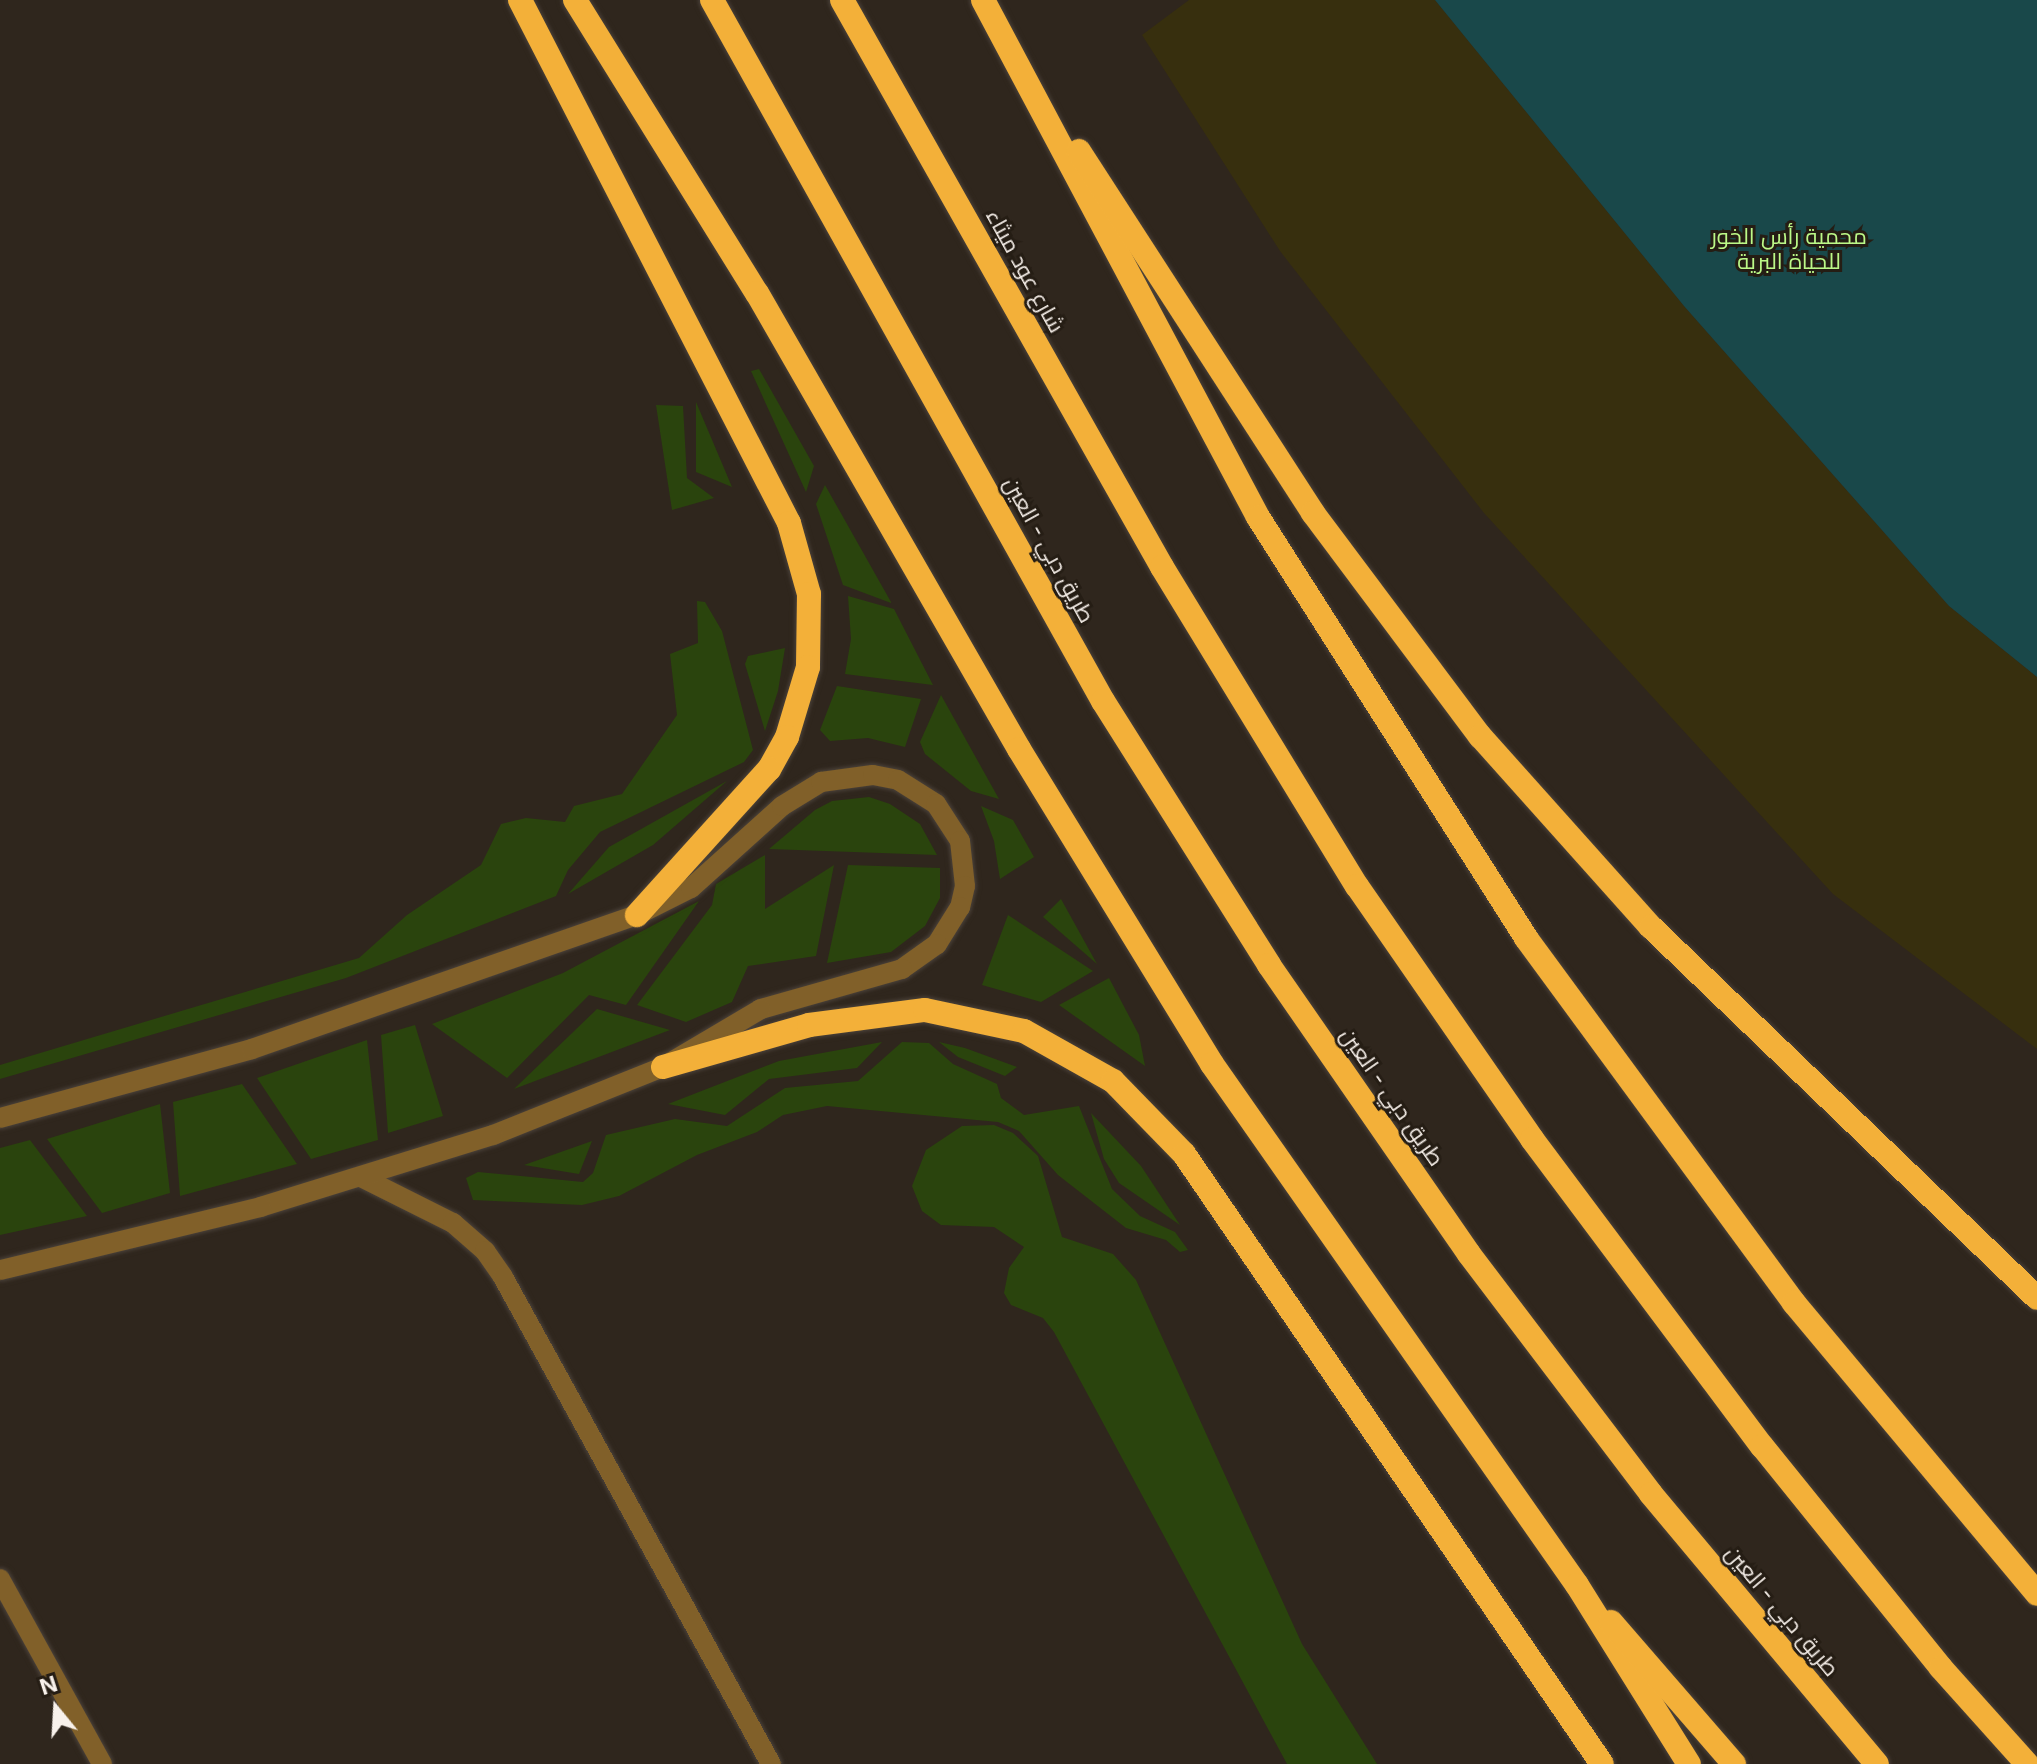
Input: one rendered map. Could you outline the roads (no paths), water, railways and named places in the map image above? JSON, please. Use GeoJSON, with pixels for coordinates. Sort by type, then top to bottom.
{"type":"FeatureCollection","features":[{"type":"Feature","properties":{"kind":"highway"},"geometry":{"type":"LineString","coordinates":[[520,0],[789,523],[809,594],[808,667],[787,737],[769,769],[637,915]]}},
{"type":"Feature","properties":{"kind":"highway"},"geometry":{"type":"LineString","coordinates":[[575,0],[765,305],[1019,749],[1212,1064],[1577,1585],[1689,1764]]}},
{"type":"Feature","properties":{"kind":"highway","name":"طريق دبي - العين"},"geometry":{"type":"LineString","coordinates":[[712,0],[1103,701],[1269,965],[1469,1254],[1651,1494],[1877,1764]]}},
{"type":"Feature","properties":{"kind":"highway","name":"شارع عود ميثاء"},"geometry":{"type":"LineString","coordinates":[[842,0],[1162,567],[1357,886],[1532,1139],[1762,1446],[1941,1668],[2027,1764]]}},
{"type":"Feature","properties":{"kind":"highway"},"geometry":{"type":"LineString","coordinates":[[983,0],[1037,94],[1258,517],[1526,938],[1794,1303],[2037,1594]]}},
{"type":"Feature","properties":{"kind":"highway"},"geometry":{"type":"LineString","coordinates":[[1037,94],[1152,256],[1313,513],[1480,736],[1651,927],[2037,1298]]}},
{"type":"Feature","properties":{"kind":"highway"},"geometry":{"type":"LineString","coordinates":[[663,1067],[809,1025],[925,1010],[1024,1031],[1113,1081],[1184,1154],[1602,1764]]}},
{"type":"Feature","properties":{"kind":"highway"},"geometry":{"type":"LineString","coordinates":[[1577,1585],[1734,1764]]}},
{"type":"Feature","properties":{"kind":"street"},"geometry":{"type":"LineString","coordinates":[[0,1118],[252,1049],[637,915],[713,871],[800,792],[846,776],[873,775],[918,790],[950,822],[965,863],[960,907],[950,927],[921,958],[902,969],[761,1009],[663,1067],[493,1135],[361,1177],[135,1241],[0,1270]]}},
{"type":"Feature","properties":{"kind":"street"},"geometry":{"type":"LineString","coordinates":[[361,1177],[453,1223],[485,1251],[503,1277],[771,1764]]}},
{"type":"Feature","properties":{"kind":"street"},"geometry":{"type":"LineString","coordinates":[[0,1579],[102,1764]]}},
{"type":"Feature","properties":{"kind":"water","name":"محمية رأس الخور للحياة البرية"},"geometry":{"type":"Polygon","coordinates":[[[1435,0],[2037,0],[2037,677],[1949,606],[1684,306],[1435,0]]]}}]}
